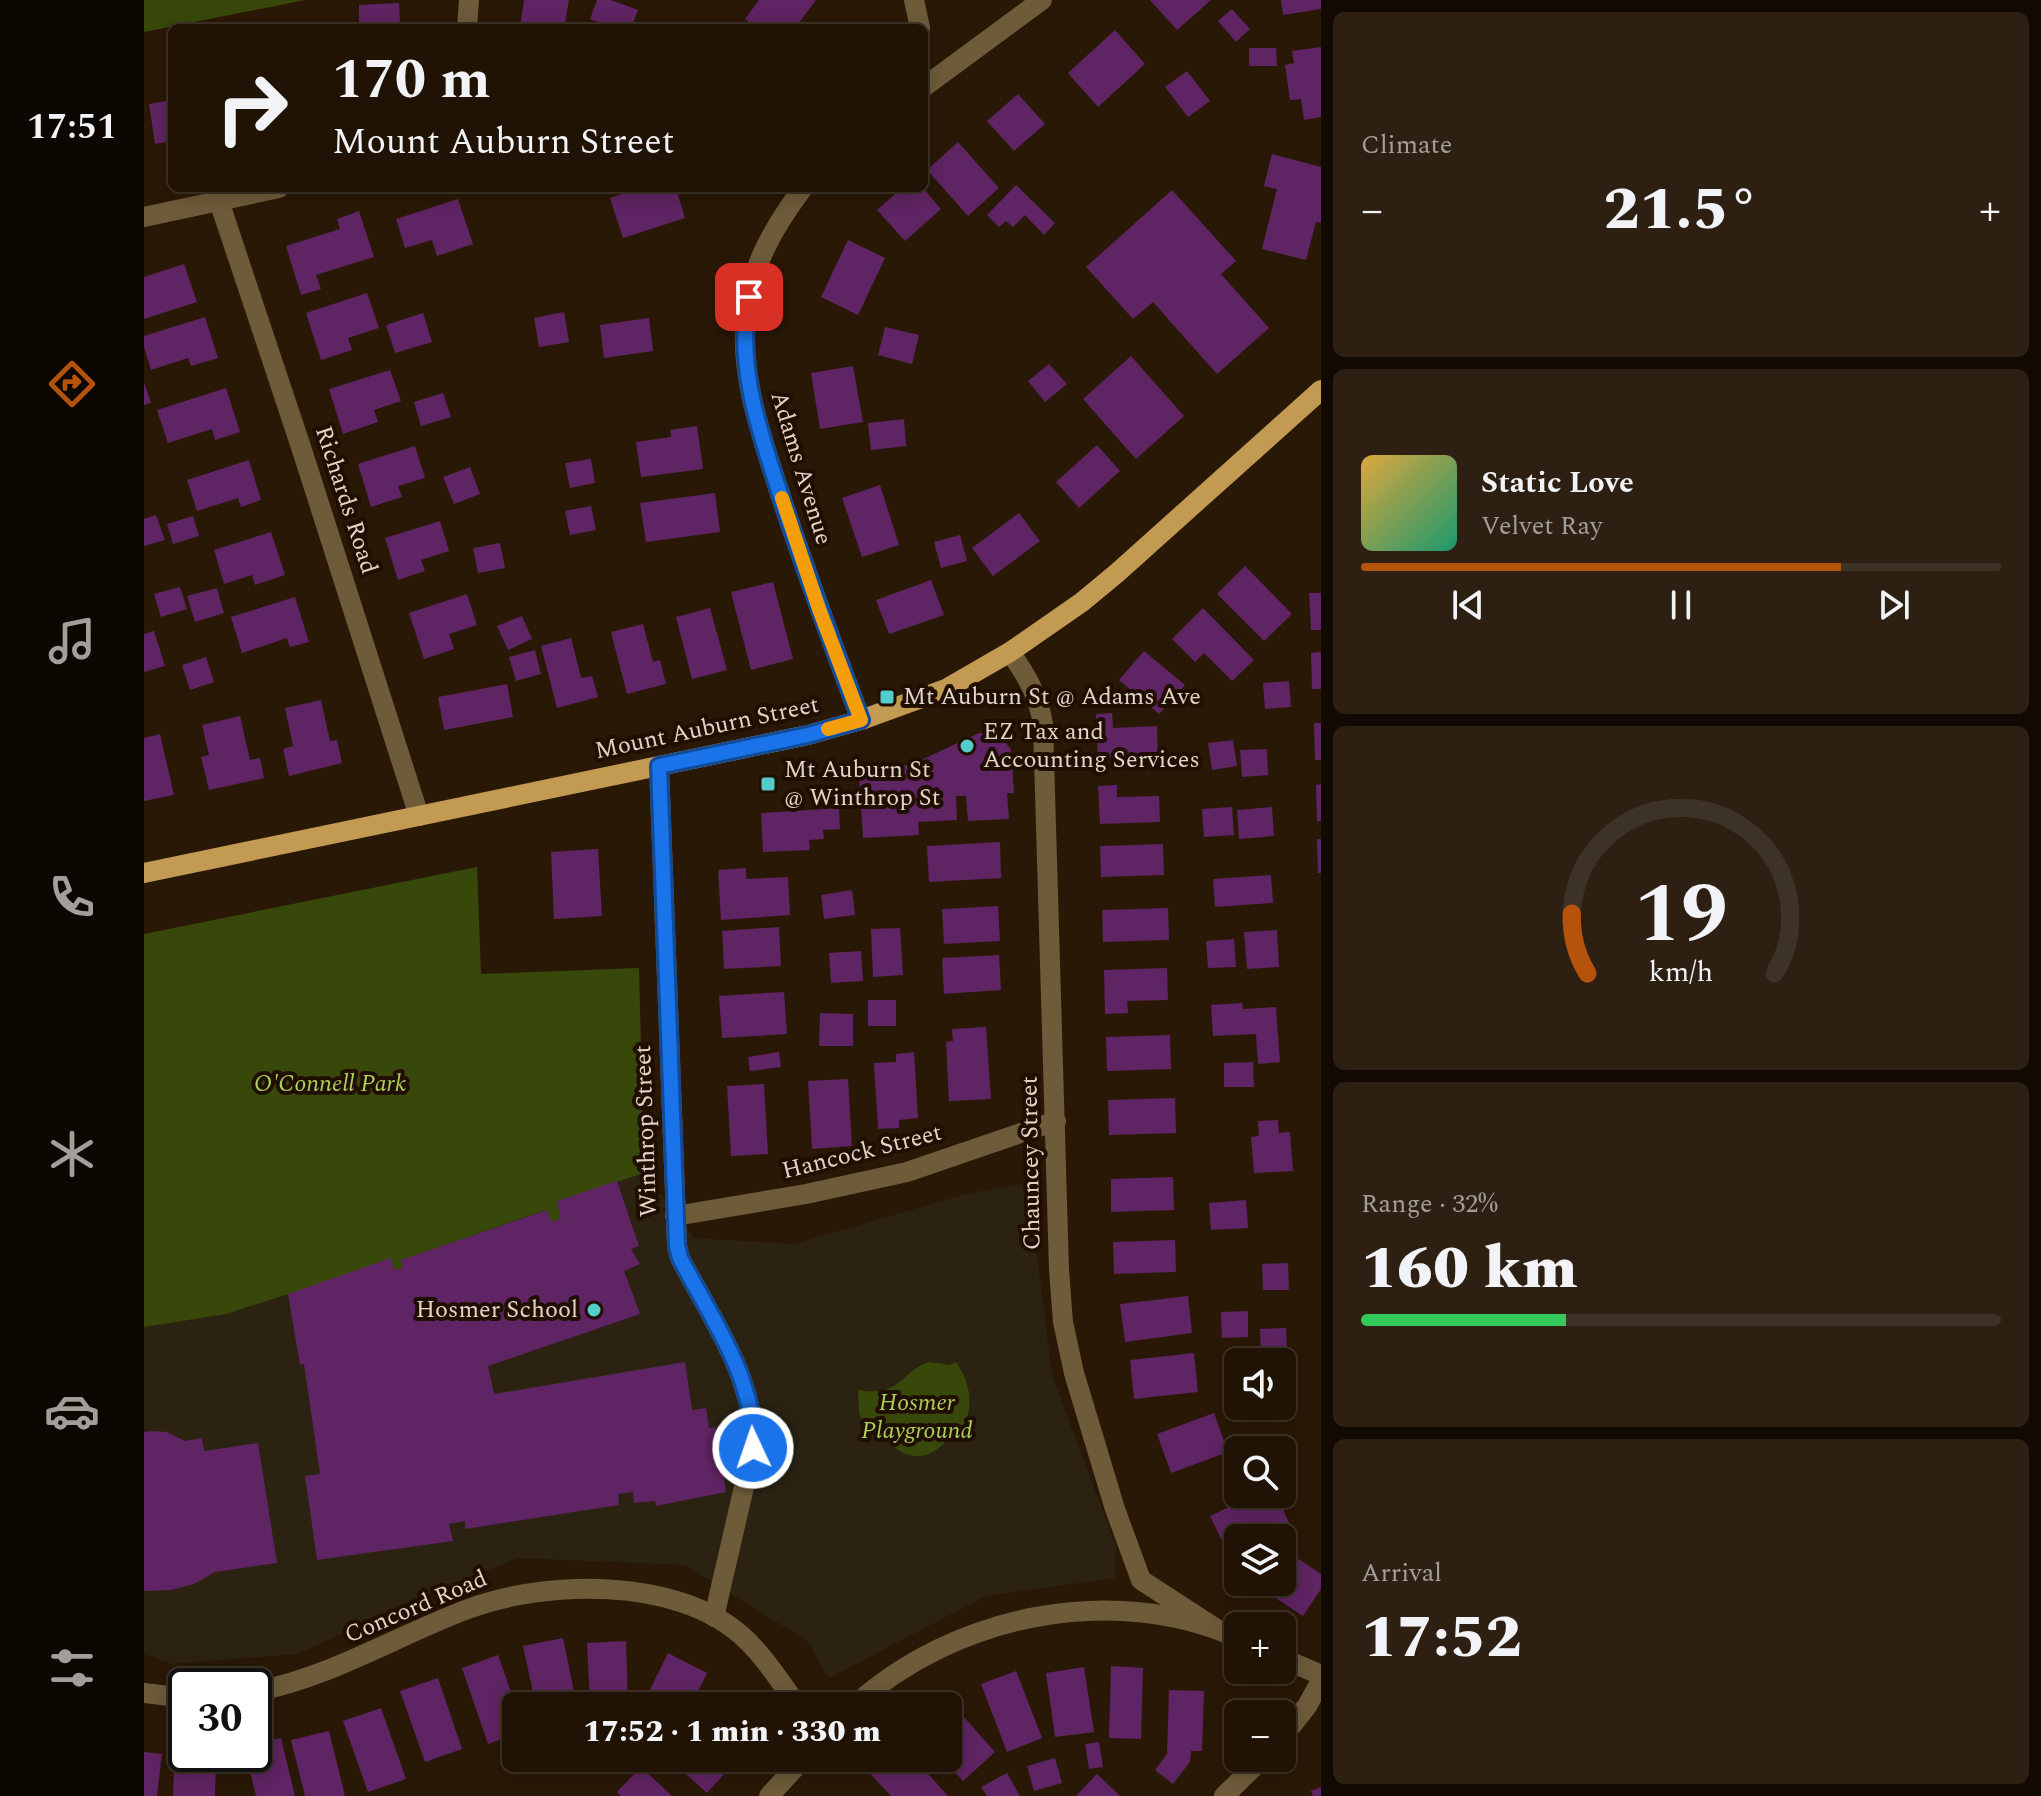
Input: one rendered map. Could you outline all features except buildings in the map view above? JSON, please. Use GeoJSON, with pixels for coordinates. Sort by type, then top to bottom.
{"type":"FeatureCollection","features":[{"type":"Feature","properties":{"kind":"main road","name":"Mount Auburn Street"},"geometry":{"type":"LineString","coordinates":[[144,873],[808,735],[861,720],[946,689],[1010,652],[1082,602],[1321,390]]}},
{"type":"Feature","properties":{"kind":"street"},"geometry":{"type":"LineString","coordinates":[[467,24],[469,0]]}},
{"type":"Feature","properties":{"kind":"street"},"geometry":{"type":"LineString","coordinates":[[914,0],[919,24]]}},
{"type":"Feature","properties":{"kind":"street"},"geometry":{"type":"LineString","coordinates":[[928,84],[1042,0]]}},
{"type":"Feature","properties":{"kind":"street"},"geometry":{"type":"LineString","coordinates":[[144,217],[261,192]]}},
{"type":"Feature","properties":{"kind":"street","name":"Adams Avenue"},"geometry":{"type":"LineString","coordinates":[[800,192],[766,246],[753,280],[746,314],[748,383],[801,559],[861,720]]}},
{"type":"Feature","properties":{"kind":"street","name":"Richards Road"},"geometry":{"type":"LineString","coordinates":[[219,201],[419,816]]}},
{"type":"Feature","properties":{"kind":"street","name":"Chauncey Street"},"geometry":{"type":"LineString","coordinates":[[1010,652],[1029,679],[1039,701],[1043,724],[1063,1322],[1086,1419],[1102,1459],[1127,1547],[1141,1580],[1215,1628]]}},
{"type":"Feature","properties":{"kind":"street","name":"Winthrop Street"},"geometry":{"type":"LineString","coordinates":[[659,766],[675,1216],[680,1258],[741,1376],[754,1428],[753,1448],[714,1617]]}},
{"type":"Feature","properties":{"kind":"street","name":"Hancock Street"},"geometry":{"type":"LineString","coordinates":[[675,1216],[806,1194],[907,1172],[1056,1121]]}},
{"type":"Feature","properties":{"kind":"street","name":"Concord Road"},"geometry":{"type":"LineString","coordinates":[[272,1688],[344,1666],[435,1622],[511,1596],[565,1589],[633,1593],[669,1600],[714,1617],[740,1634],[765,1660],[788,1692]]}},
{"type":"Feature","properties":{"kind":"street"},"geometry":{"type":"LineString","coordinates":[[871,1692],[921,1657],[959,1640],[1042,1616],[1083,1611],[1142,1612],[1189,1620],[1224,1632]]}},
{"type":"Feature","properties":{"kind":"street"},"geometry":{"type":"LineString","coordinates":[[1296,1665],[1321,1678],[1296,1720]]}},
{"type":"Feature","properties":{"kind":"street"},"geometry":{"type":"LineString","coordinates":[[144,1693],[168,1696]]}},
{"type":"Feature","properties":{"kind":"street"},"geometry":{"type":"LineString","coordinates":[[769,1796],[791,1772]]}},
{"type":"Feature","properties":{"kind":"street"},"geometry":{"type":"LineString","coordinates":[[1224,1796],[1249,1772]]}},
{"type":"Feature","properties":{"kind":"shaded area","name":"Hosmer School"},"geometry":{"type":"Polygon","coordinates":[[[477,867],[481,974],[639,968],[644,1173],[694,1238],[794,1244],[970,1193],[1028,1183],[1052,1375],[1116,1546],[1115,1578],[986,1596],[829,1678],[807,1641],[685,1565],[518,1558],[410,1601],[298,1654],[171,1664],[144,1654],[144,934],[477,867]]]}},
{"type":"Feature","properties":{"kind":"green space"},"geometry":{"type":"Polygon","coordinates":[[[144,0],[305,0],[184,24],[168,24],[168,27],[144,32],[144,0]]]}},
{"type":"Feature","properties":{"kind":"green space","name":"O'Connell Park"},"geometry":{"type":"Polygon","coordinates":[[[477,867],[481,974],[639,968],[644,1173],[557,1201],[561,1218],[551,1222],[546,1210],[401,1260],[403,1268],[288,1294],[226,1314],[144,1327],[144,934],[477,867]]]}},
{"type":"Feature","properties":{"kind":"green space","name":"Hosmer Playground"},"geometry":{"type":"Polygon","coordinates":[[[929,1362],[950,1365],[956,1362],[965,1379],[969,1406],[961,1433],[952,1431],[936,1450],[921,1456],[905,1454],[877,1430],[867,1437],[859,1412],[858,1390],[892,1387],[929,1362]]]}},
{"type":"Feature","properties":{"kind":"slow traffic"},"geometry":{"type":"LineString","coordinates":[[782,498],[801,559],[861,720],[828,729]]}},
{"type":"Feature","properties":{"kind":"place","name":"Mt Auburn St @ Adams Ave"},"geometry":{"type":"Point","coordinates":[887,697]}},
{"type":"Feature","properties":{"kind":"place","name":"EZ Tax and Accounting Services"},"geometry":{"type":"Point","coordinates":[967,746]}},
{"type":"Feature","properties":{"kind":"place","name":"Mt Auburn St @ Winthrop St"},"geometry":{"type":"Point","coordinates":[768,784]}},
{"type":"Feature","properties":{"kind":"place","name":"Hosmer School"},"geometry":{"type":"Point","coordinates":[594,1310]}},
{"type":"Feature","properties":{"kind":"route"},"geometry":{"type":"LineString","coordinates":[[749,297],[746,314],[748,383],[757,421],[801,559],[861,720],[751,748],[659,766],[677,1246],[680,1258],[741,1376],[752,1411],[753,1448]]}}]}
